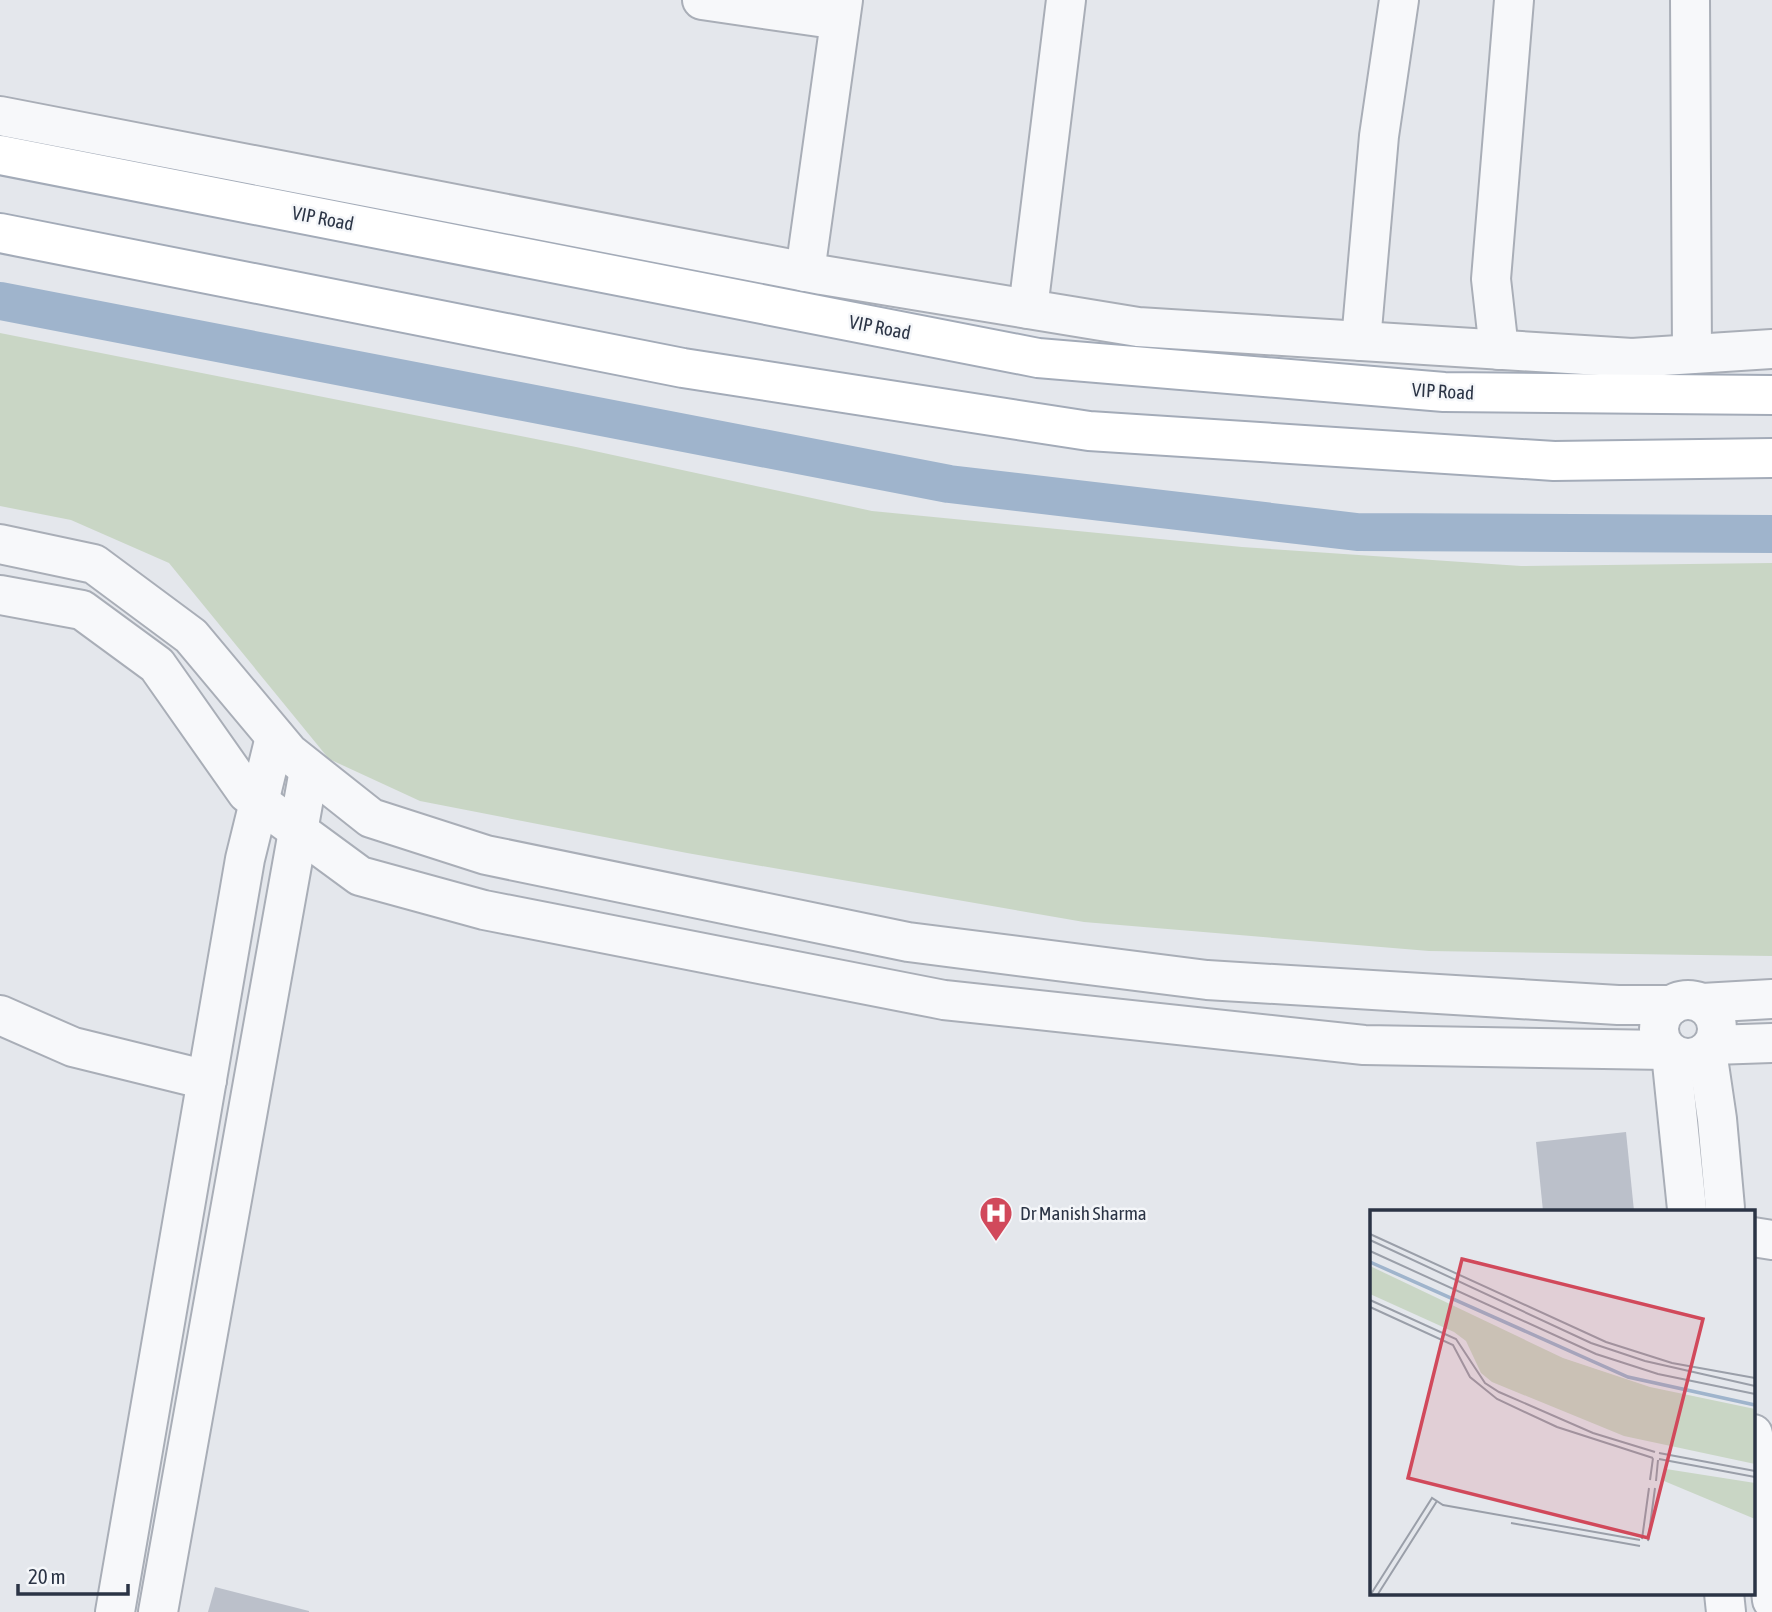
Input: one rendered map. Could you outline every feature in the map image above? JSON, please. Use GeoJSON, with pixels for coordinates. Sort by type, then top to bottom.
{"type":"FeatureCollection","features":[{"type":"Feature","properties":{"kind":"main road","name":"VIP Road"},"geometry":{"type":"LineString","coordinates":[[0,155],[1038,358],[1444,392],[1772,395]]}},
{"type":"Feature","properties":{"kind":"main road"},"geometry":{"type":"LineString","coordinates":[[0,233],[683,368],[1089,430],[1554,461],[1772,458]]}},
{"type":"Feature","properties":{"kind":"street"},"geometry":{"type":"LineString","coordinates":[[702,0],[841,10],[805,272]]}},
{"type":"Feature","properties":{"kind":"street"},"geometry":{"type":"LineString","coordinates":[[1028,309],[1066,0]]}},
{"type":"Feature","properties":{"kind":"street"},"geometry":{"type":"LineString","coordinates":[[1361,341],[1380,136],[1399,0]]}},
{"type":"Feature","properties":{"kind":"street"},"geometry":{"type":"LineString","coordinates":[[1499,350],[1491,279],[1514,0]]}},
{"type":"Feature","properties":{"kind":"street"},"geometry":{"type":"LineString","coordinates":[[1690,0],[1692,354]]}},
{"type":"Feature","properties":{"kind":"street","name":"VIP Road"},"geometry":{"type":"LineString","coordinates":[[0,116],[805,272],[1138,327],[1632,358],[1772,349]]}},
{"type":"Feature","properties":{"kind":"street"},"geometry":{"type":"LineString","coordinates":[[0,544],[94,564],[191,636],[289,753],[371,818],[486,855],[908,942],[1207,979],[1605,1004],[1687,1004],[1772,999]]}},
{"type":"Feature","properties":{"kind":"street"},"geometry":{"type":"LineString","coordinates":[[0,595],[82,610],[157,665],[247,793],[360,876],[484,910],[944,1000],[1364,1045],[1689,1050],[1772,1044]]}},
{"type":"Feature","properties":{"kind":"street"},"geometry":{"type":"LineString","coordinates":[[115,1612],[244,859],[275,737]]}},
{"type":"Feature","properties":{"kind":"street"},"geometry":{"type":"LineString","coordinates":[[158,1612],[309,770]]}},
{"type":"Feature","properties":{"kind":"street"},"geometry":{"type":"LineString","coordinates":[[1687,1004],[1716,1017],[1717,1036],[1689,1050],[1662,1043],[1659,1026],[1665,1010],[1687,1004]]}},
{"type":"Feature","properties":{"kind":"street"},"geometry":{"type":"LineString","coordinates":[[0,1015],[73,1047],[207,1080]]}},
{"type":"Feature","properties":{"kind":"street"},"geometry":{"type":"LineString","coordinates":[[1689,1050],[1717,1119],[1726,1210],[1706,1203],[1686,1210],[1689,1050]]}},
{"type":"Feature","properties":{"kind":"street"},"geometry":{"type":"LineString","coordinates":[[1754,1237],[1772,1240]]}},
{"type":"Feature","properties":{"kind":"street"},"geometry":{"type":"LineString","coordinates":[[177,1253],[221,1260]]}},
{"type":"Feature","properties":{"kind":"street"},"geometry":{"type":"LineString","coordinates":[[1754,1443],[1772,1600]]}},
{"type":"Feature","properties":{"kind":"street"},"geometry":{"type":"LineString","coordinates":[[1724,1594],[1726,1612]]}},
{"type":"Feature","properties":{"kind":"green space"},"geometry":{"type":"Polygon","coordinates":[[[0,333],[576,447],[872,511],[1242,547],[1521,566],[1772,563],[1772,956],[1429,951],[1084,922],[687,853],[420,801],[329,759],[169,563],[71,520],[0,506],[0,333]]]}},
{"type":"Feature","properties":{"kind":"building"},"geometry":{"type":"Polygon","coordinates":[[[1626,1132],[1634,1210],[1543,1210],[1536,1142],[1626,1132]]]}},
{"type":"Feature","properties":{"kind":"building"},"geometry":{"type":"Polygon","coordinates":[[[215,1587],[309,1611],[309,1612],[208,1612],[215,1587]]]}},
{"type":"Feature","properties":{"kind":"waterway"},"geometry":{"type":"LineString","coordinates":[[0,301],[949,484],[1357,532],[1772,534]]}},
{"type":"Feature","properties":{"kind":"place","name":"Dr Manish Sharma"},"geometry":{"type":"Point","coordinates":[996,1243]}}]}
